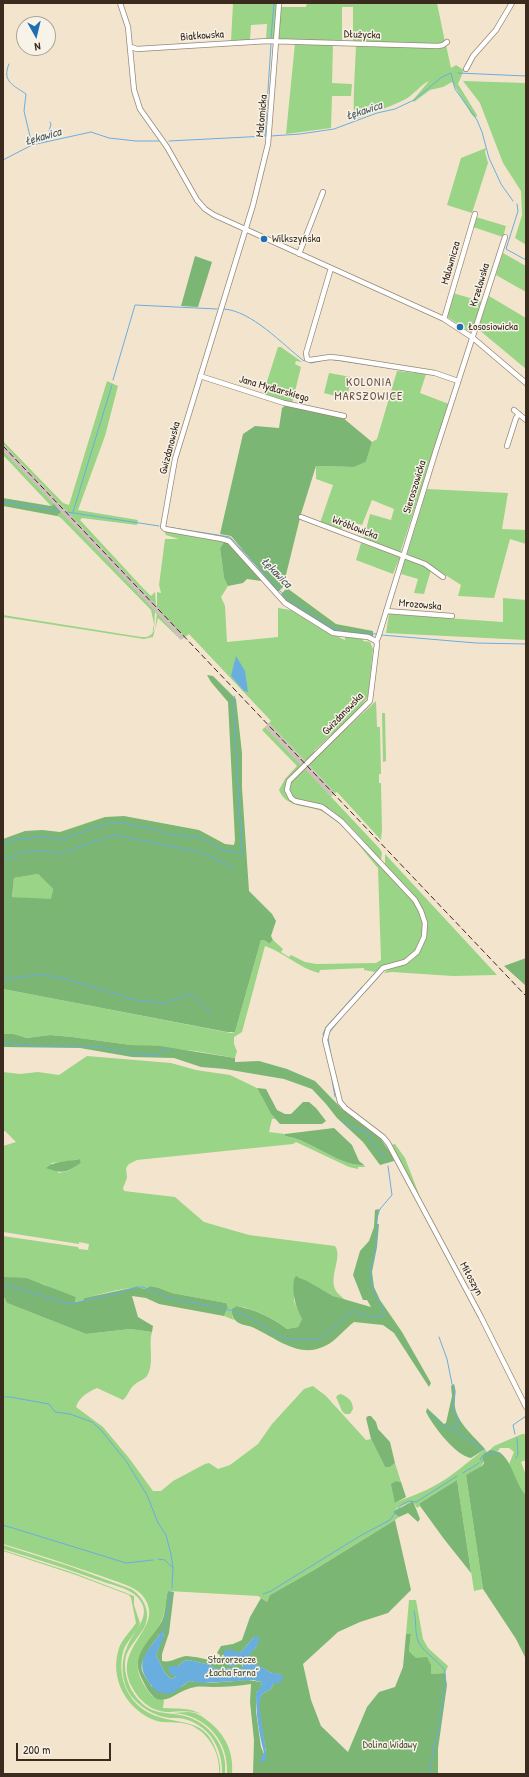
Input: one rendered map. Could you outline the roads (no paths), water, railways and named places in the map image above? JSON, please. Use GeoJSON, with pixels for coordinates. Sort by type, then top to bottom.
{"type":"FeatureCollection","features":[{"type":"Feature","properties":{"kind":"street"},"geometry":{"type":"LineString","coordinates":[[120,3],[128,27],[134,88],[138,103],[147,120],[167,147],[197,200],[205,209],[214,215],[299,254],[411,302],[444,318],[473,338],[526,383]]}},
{"type":"Feature","properties":{"kind":"street","name":"Małomicka"},"geometry":{"type":"LineString","coordinates":[[245,228],[268,144],[278,3]]}},
{"type":"Feature","properties":{"kind":"street"},"geometry":{"type":"LineString","coordinates":[[466,69],[473,56],[496,30],[512,3]]}},
{"type":"Feature","properties":{"kind":"street","name":"Białkowska"},"geometry":{"type":"LineString","coordinates":[[131,47],[137,49],[275,41]]}},
{"type":"Feature","properties":{"kind":"street","name":"Dłużycka"},"geometry":{"type":"LineString","coordinates":[[275,41],[438,46],[447,42]]}},
{"type":"Feature","properties":{"kind":"street"},"geometry":{"type":"LineString","coordinates":[[299,254],[323,192]]}},
{"type":"Feature","properties":{"kind":"street","name":"Malownicza"},"geometry":{"type":"LineString","coordinates":[[444,318],[475,214]]}},
{"type":"Feature","properties":{"kind":"street","name":"Gwizdanowska"},"geometry":{"type":"LineString","coordinates":[[245,228],[171,474],[163,528],[165,530],[229,541],[285,603],[333,632],[368,637],[376,641],[377,647],[370,700],[290,780],[287,790],[291,798],[295,801],[322,807],[335,815],[418,905],[425,923],[424,937],[421,945],[410,959],[383,968]]}},
{"type":"Feature","properties":{"kind":"street","name":"Krzelowska"},"geometry":{"type":"LineString","coordinates":[[473,338],[505,236]]}},
{"type":"Feature","properties":{"kind":"street"},"geometry":{"type":"LineString","coordinates":[[331,268],[306,353],[307,359],[310,360],[330,357],[340,358],[435,373],[458,381]]}},
{"type":"Feature","properties":{"kind":"street","name":"Sieroszowicka"},"geometry":{"type":"LineString","coordinates":[[376,641],[473,338]]}},
{"type":"Feature","properties":{"kind":"street","name":"Jana Mydlarskiego"},"geometry":{"type":"LineString","coordinates":[[200,376],[284,403],[344,416]]}},
{"type":"Feature","properties":{"kind":"street"},"geometry":{"type":"LineString","coordinates":[[514,410],[526,420]]}},
{"type":"Feature","properties":{"kind":"street"},"geometry":{"type":"LineString","coordinates":[[507,446],[516,418],[519,414]]}},
{"type":"Feature","properties":{"kind":"street","name":"Wróblowicka"},"geometry":{"type":"LineString","coordinates":[[301,518],[425,564],[444,577]]}},
{"type":"Feature","properties":{"kind":"street","name":"Mrozowska"},"geometry":{"type":"LineString","coordinates":[[386,611],[452,616]]}},
{"type":"Feature","properties":{"kind":"street","name":"Miłoszyn"},"geometry":{"type":"LineString","coordinates":[[383,968],[328,1029],[325,1037],[340,1102],[345,1108],[383,1137],[398,1161],[499,1351],[526,1407]]}},
{"type":"Feature","properties":{"kind":"water"},"geometry":{"type":"Polygon","coordinates":[[[236,656],[245,671],[248,692],[244,691],[231,676],[236,656]]]}},
{"type":"Feature","properties":{"kind":"water","name":"Starorzecze „Łacha Farna”"},"geometry":{"type":"Polygon","coordinates":[[[162,1631],[164,1632],[163,1639],[156,1655],[165,1673],[171,1679],[175,1676],[169,1673],[169,1666],[178,1666],[184,1661],[189,1660],[210,1665],[215,1669],[243,1668],[243,1663],[240,1662],[230,1666],[223,1661],[224,1652],[228,1649],[240,1653],[254,1637],[260,1637],[257,1646],[246,1659],[272,1673],[283,1676],[280,1683],[274,1683],[271,1689],[262,1694],[259,1705],[266,1752],[266,1758],[263,1762],[259,1762],[264,1753],[258,1724],[256,1693],[261,1687],[262,1682],[253,1680],[203,1683],[189,1681],[171,1694],[157,1692],[144,1674],[142,1667],[146,1654],[162,1631]]]}},
{"type":"Feature","properties":{"kind":"waterway"},"geometry":{"type":"LineString","coordinates":[[271,38],[274,3]]}},
{"type":"Feature","properties":{"kind":"waterway"},"geometry":{"type":"LineString","coordinates":[[265,136],[271,44]]}},
{"type":"Feature","properties":{"kind":"waterway"},"geometry":{"type":"LineString","coordinates":[[9,64],[7,75],[10,83],[26,94],[24,111],[32,145]]}},
{"type":"Feature","properties":{"kind":"waterway","name":"Łękawica"},"geometry":{"type":"LineString","coordinates":[[271,136],[300,134],[334,129],[377,113],[395,109],[414,100],[442,77],[451,73],[455,89],[477,120],[489,158],[501,184],[513,201]]}},
{"type":"Feature","properties":{"kind":"waterway","name":"Łękawica"},"geometry":{"type":"LineString","coordinates":[[458,73],[526,76]]}},
{"type":"Feature","properties":{"kind":"waterway"},"geometry":{"type":"LineString","coordinates":[[46,142],[51,124],[50,122]]}},
{"type":"Feature","properties":{"kind":"waterway","name":"Łękawica"},"geometry":{"type":"LineString","coordinates":[[3,160],[32,145],[91,132],[109,138],[136,141],[159,141]]}},
{"type":"Feature","properties":{"kind":"waterway","name":"Łękawica"},"geometry":{"type":"LineString","coordinates":[[169,141],[267,136]]}},
{"type":"Feature","properties":{"kind":"waterway"},"geometry":{"type":"LineString","coordinates":[[517,204],[518,211],[506,249],[526,260]]}},
{"type":"Feature","properties":{"kind":"waterway"},"geometry":{"type":"LineString","coordinates":[[113,380],[135,305],[217,309]]}},
{"type":"Feature","properties":{"kind":"waterway"},"geometry":{"type":"LineString","coordinates":[[224,309],[235,311],[256,322],[304,361]]}},
{"type":"Feature","properties":{"kind":"waterway"},"geometry":{"type":"LineString","coordinates":[[329,359],[409,371]]}},
{"type":"Feature","properties":{"kind":"waterway"},"geometry":{"type":"LineString","coordinates":[[306,361],[311,363],[320,361]]}},
{"type":"Feature","properties":{"kind":"waterway"},"geometry":{"type":"LineString","coordinates":[[73,512],[112,385]]}},
{"type":"Feature","properties":{"kind":"waterway","name":"Łękawica"},"geometry":{"type":"LineString","coordinates":[[3,502],[59,511]]}},
{"type":"Feature","properties":{"kind":"waterway","name":"Łękawica"},"geometry":{"type":"LineString","coordinates":[[67,512],[159,526]]}},
{"type":"Feature","properties":{"kind":"waterway","name":"Łękawica"},"geometry":{"type":"LineString","coordinates":[[167,527],[230,537],[290,600],[333,628],[344,632],[377,634]]}},
{"type":"Feature","properties":{"kind":"waterway","name":"Łękawica"},"geometry":{"type":"LineString","coordinates":[[381,635],[476,643],[526,644]]}},
{"type":"Feature","properties":{"kind":"waterway"},"geometry":{"type":"LineString","coordinates":[[3,845],[17,839],[47,837],[60,840],[116,822],[158,830],[167,835],[201,837],[221,850],[242,853],[233,700],[235,696]]}},
{"type":"Feature","properties":{"kind":"waterway"},"geometry":{"type":"LineString","coordinates":[[3,860],[23,852],[44,851],[61,853],[114,835],[201,852],[234,868]]}},
{"type":"Feature","properties":{"kind":"waterway"},"geometry":{"type":"LineString","coordinates":[[362,995],[382,973]]}},
{"type":"Feature","properties":{"kind":"waterway"},"geometry":{"type":"LineString","coordinates":[[3,979],[39,975],[59,977],[140,1001],[166,1003],[188,994],[196,998],[211,1014]]}},
{"type":"Feature","properties":{"kind":"waterway"},"geometry":{"type":"LineString","coordinates":[[324,1038],[323,1034],[326,1027],[362,987]]}},
{"type":"Feature","properties":{"kind":"waterway"},"geometry":{"type":"LineString","coordinates":[[329,1033],[341,1018]]}},
{"type":"Feature","properties":{"kind":"waterway"},"geometry":{"type":"LineString","coordinates":[[328,1038],[331,1056]]}},
{"type":"Feature","properties":{"kind":"waterway"},"geometry":{"type":"LineString","coordinates":[[3,1043],[33,1046],[82,1046],[106,1048],[138,1054],[157,1055],[161,1050],[172,1050]]}},
{"type":"Feature","properties":{"kind":"waterway"},"geometry":{"type":"LineString","coordinates":[[331,1074],[335,1097]]}},
{"type":"Feature","properties":{"kind":"waterway"},"geometry":{"type":"LineString","coordinates":[[342,1120],[351,1127],[367,1132],[370,1140],[387,1160]]}},
{"type":"Feature","properties":{"kind":"waterway"},"geometry":{"type":"LineString","coordinates":[[3,1284],[70,1304],[120,1293],[136,1287],[143,1287],[166,1297],[234,1311],[247,1316],[281,1337],[289,1339],[319,1339],[352,1311],[373,1317],[385,1314],[372,1287],[370,1271],[376,1247],[377,1217],[380,1209],[392,1195],[388,1166]]}},
{"type":"Feature","properties":{"kind":"waterway"},"geometry":{"type":"LineString","coordinates":[[439,1337],[447,1359],[452,1384],[455,1391],[453,1410],[459,1420],[456,1430],[462,1436],[483,1450]]}},
{"type":"Feature","properties":{"kind":"waterway"},"geometry":{"type":"LineString","coordinates":[[4,1397],[49,1404],[55,1412],[70,1414],[92,1422],[101,1430],[126,1461],[147,1495],[158,1523],[166,1535],[173,1568]]}},
{"type":"Feature","properties":{"kind":"waterway"},"geometry":{"type":"LineString","coordinates":[[429,1412],[441,1425],[456,1430]]}},
{"type":"Feature","properties":{"kind":"waterway"},"geometry":{"type":"LineString","coordinates":[[515,1434],[513,1425],[526,1416]]}},
{"type":"Feature","properties":{"kind":"waterway"},"geometry":{"type":"LineString","coordinates":[[516,1458],[518,1454],[517,1438]]}},
{"type":"Feature","properties":{"kind":"waterway"},"geometry":{"type":"LineString","coordinates":[[482,1462],[480,1459],[485,1453],[500,1453]]}},
{"type":"Feature","properties":{"kind":"waterway"},"geometry":{"type":"LineString","coordinates":[[463,1473],[479,1463]]}},
{"type":"Feature","properties":{"kind":"waterway"},"geometry":{"type":"LineString","coordinates":[[263,1594],[271,1591],[360,1536],[390,1520],[401,1505],[409,1501],[416,1502],[457,1476]]}},
{"type":"Feature","properties":{"kind":"waterway"},"geometry":{"type":"LineString","coordinates":[[3,1525],[126,1563],[153,1560]]}},
{"type":"Feature","properties":{"kind":"waterway"},"geometry":{"type":"LineString","coordinates":[[158,1559],[165,1560],[173,1568],[172,1588]]}},
{"type":"Feature","properties":{"kind":"waterway"},"geometry":{"type":"LineString","coordinates":[[164,1631],[171,1592]]}},
{"type":"Feature","properties":{"kind":"waterway"},"geometry":{"type":"LineString","coordinates":[[414,1611],[419,1643],[425,1651],[444,1669],[445,1672],[439,1728],[432,1758],[432,1774]]}},
{"type":"Feature","properties":{"kind":"railway"},"geometry":{"type":"LineString","coordinates":[[3,446],[526,996]]}},
{"type":"Feature","properties":{"kind":"place","name":"Wilkszyńska"},"geometry":{"type":"Point","coordinates":[264,239]}},
{"type":"Feature","properties":{"kind":"place","name":"Łososiowicka"},"geometry":{"type":"Point","coordinates":[460,327]}},
{"type":"Feature","properties":{"kind":"district","name":"KOLONIA MARSZOWICE"},"geometry":{"type":"Point","coordinates":[369,390]}},
{"type":"Feature","properties":{"kind":"park label","name":"Dolina Widawy"},"geometry":{"type":"Point","coordinates":[390,1745]}}]}
